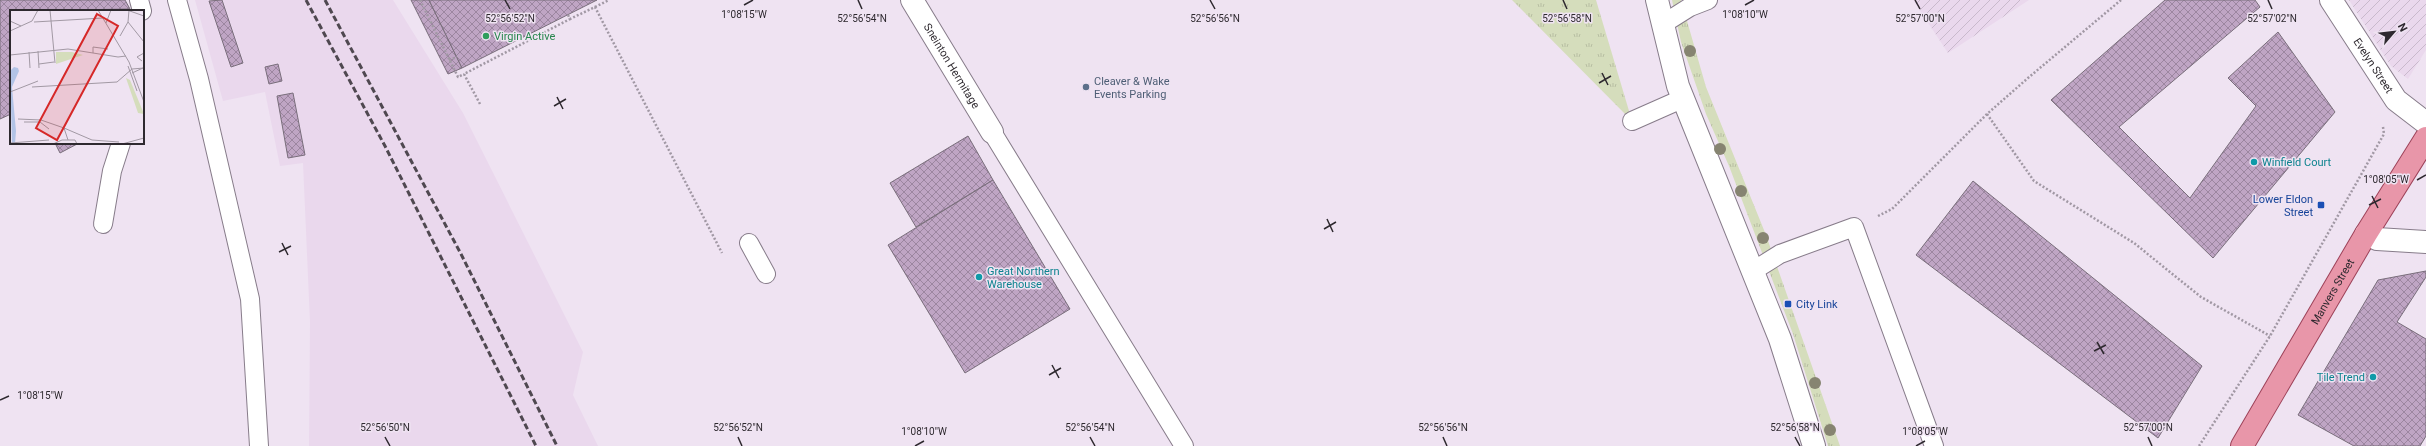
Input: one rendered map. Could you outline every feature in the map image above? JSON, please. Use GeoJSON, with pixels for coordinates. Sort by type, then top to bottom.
{"type":"FeatureCollection","features":[{"type":"Feature","properties":{"kind":"main road","name":"Manvers Street"},"geometry":{"type":"LineString","coordinates":[[2247,444],[2366,234],[2426,138]]}},
{"type":"Feature","properties":{"kind":"street","name":"Sneinton Hermitage"},"geometry":{"type":"LineString","coordinates":[[912,0],[992,132]]}},
{"type":"Feature","properties":{"kind":"street"},"geometry":{"type":"LineString","coordinates":[[1657,0],[1684,98],[1780,339],[1814,446]]}},
{"type":"Feature","properties":{"kind":"street","name":"Evelyn Street"},"geometry":{"type":"LineString","coordinates":[[2330,0],[2396,100],[2426,123]]}},
{"type":"Feature","properties":{"kind":"street"},"geometry":{"type":"LineString","coordinates":[[2366,234],[2377,239],[2426,242]]}},
{"type":"Feature","properties":{"kind":"lane"},"geometry":{"type":"LineString","coordinates":[[139,0],[142,10]]}},
{"type":"Feature","properties":{"kind":"lane"},"geometry":{"type":"LineString","coordinates":[[177,0],[199,79],[250,299],[259,446]]}},
{"type":"Feature","properties":{"kind":"lane"},"geometry":{"type":"LineString","coordinates":[[1663,24],[1690,7],[1708,0]]}},
{"type":"Feature","properties":{"kind":"lane"},"geometry":{"type":"LineString","coordinates":[[1632,121],[1684,98]]}},
{"type":"Feature","properties":{"kind":"lane"},"geometry":{"type":"LineString","coordinates":[[992,132],[1184,446]]}},
{"type":"Feature","properties":{"kind":"lane"},"geometry":{"type":"LineString","coordinates":[[103,224],[112,171],[120,144]]}},
{"type":"Feature","properties":{"kind":"lane"},"geometry":{"type":"LineString","coordinates":[[1753,271],[1780,254],[1854,227],[1934,446]]}},
{"type":"Feature","properties":{"kind":"lane"},"geometry":{"type":"LineString","coordinates":[[749,243],[766,274]]}},
{"type":"Feature","properties":{"kind":"path"},"geometry":{"type":"LineString","coordinates":[[420,0],[458,77],[609,0]]}},
{"type":"Feature","properties":{"kind":"path"},"geometry":{"type":"LineString","coordinates":[[1854,227],[1892,209],[1987,114],[2121,0]]}},
{"type":"Feature","properties":{"kind":"path"},"geometry":{"type":"LineString","coordinates":[[595,7],[724,256]]}},
{"type":"Feature","properties":{"kind":"path"},"geometry":{"type":"LineString","coordinates":[[568,15],[570,19]]}},
{"type":"Feature","properties":{"kind":"path"},"geometry":{"type":"LineString","coordinates":[[449,60],[457,57]]}},
{"type":"Feature","properties":{"kind":"path"},"geometry":{"type":"LineString","coordinates":[[464,74],[480,104]]}},
{"type":"Feature","properties":{"kind":"path"},"geometry":{"type":"LineString","coordinates":[[2199,446],[2270,336],[2384,134],[2383,115],[2396,100]]}},
{"type":"Feature","properties":{"kind":"path"},"geometry":{"type":"LineString","coordinates":[[1987,114],[2034,181],[2134,243],[2201,297],[2270,336]]}},
{"type":"Feature","properties":{"kind":"shaded area"},"geometry":{"type":"Polygon","coordinates":[[[195,0],[393,0],[463,113],[583,352],[573,395],[598,446],[309,446],[310,322],[303,163],[280,166],[265,92],[223,101],[195,0]]]}},
{"type":"Feature","properties":{"kind":"shaded area"},"geometry":{"type":"Polygon","coordinates":[[[1913,0],[2029,0],[1948,53],[1913,0]]]}},
{"type":"Feature","properties":{"kind":"shaded area"},"geometry":{"type":"Polygon","coordinates":[[[2349,0],[2426,0],[2426,50],[2408,79],[2391,66],[2349,0]]]}},
{"type":"Feature","properties":{"kind":"green space"},"geometry":{"type":"Polygon","coordinates":[[[1512,0],[1596,0],[1632,121],[1512,0]]]}},
{"type":"Feature","properties":{"kind":"green space"},"geometry":{"type":"Polygon","coordinates":[[[1672,0],[1681,0],[1706,87],[1766,235],[1840,446],[1828,446],[1793,334],[1729,166],[1706,114],[1681,42],[1672,0]]]}},
{"type":"Feature","properties":{"kind":"building"},"geometry":{"type":"Polygon","coordinates":[[[0,0],[125,0],[130,9],[10,10],[10,114],[0,119],[0,0]]]}},
{"type":"Feature","properties":{"kind":"building"},"geometry":{"type":"Polygon","coordinates":[[[222,0],[243,63],[231,67],[209,1],[222,0]]]}},
{"type":"Feature","properties":{"kind":"building"},"geometry":{"type":"Polygon","coordinates":[[[411,0],[429,0],[462,68],[448,74],[411,0]]]}},
{"type":"Feature","properties":{"kind":"building","name":"Virgin Active"},"geometry":{"type":"Polygon","coordinates":[[[429,0],[597,0],[462,68],[429,0]]]}},
{"type":"Feature","properties":{"kind":"building","name":"Winfield Court"},"geometry":{"type":"Polygon","coordinates":[[[2165,0],[2255,0],[2260,7],[2119,127],[2190,198],[2256,106],[2228,78],[2278,32],[2335,112],[2213,258],[2051,100],[2165,0]]]}},
{"type":"Feature","properties":{"kind":"building"},"geometry":{"type":"Polygon","coordinates":[[[278,64],[282,81],[269,84],[265,67],[278,64]]]}},
{"type":"Feature","properties":{"kind":"building"},"geometry":{"type":"Polygon","coordinates":[[[293,93],[305,155],[288,158],[277,96],[293,93]]]}},
{"type":"Feature","properties":{"kind":"building"},"geometry":{"type":"Polygon","coordinates":[[[968,136],[993,180],[916,227],[890,183],[968,136]]]}},
{"type":"Feature","properties":{"kind":"building"},"geometry":{"type":"Polygon","coordinates":[[[56,144],[77,144],[60,153],[56,144]]]}},
{"type":"Feature","properties":{"kind":"building","name":"Great Northern Warehouse"},"geometry":{"type":"Polygon","coordinates":[[[993,180],[1070,309],[965,373],[888,245],[993,180]]]}},
{"type":"Feature","properties":{"kind":"building"},"geometry":{"type":"Polygon","coordinates":[[[1973,181],[2202,366],[2158,438],[1916,255],[1973,181]]]}},
{"type":"Feature","properties":{"kind":"building","name":"Tile Trend"},"geometry":{"type":"Polygon","coordinates":[[[2426,271],[2426,277],[2397,322],[2426,339],[2426,436],[2420,446],[2354,446],[2298,415],[2378,280],[2426,271]]]}},
{"type":"Feature","properties":{"kind":"railway"},"geometry":{"type":"LineString","coordinates":[[306,0],[385,146],[536,446]]}},
{"type":"Feature","properties":{"kind":"railway"},"geometry":{"type":"LineString","coordinates":[[325,0],[461,254],[557,446]]}},
{"type":"Feature","properties":{"kind":"place","name":"Virgin Active"},"geometry":{"type":"Point","coordinates":[486,36]}},
{"type":"Feature","properties":{"kind":"place","name":"Cleaver & Wake Events Parking"},"geometry":{"type":"Point","coordinates":[1086,87]}},
{"type":"Feature","properties":{"kind":"place","name":"Winfield Court"},"geometry":{"type":"Point","coordinates":[2254,162]}},
{"type":"Feature","properties":{"kind":"place","name":"Lower Eldon Street"},"geometry":{"type":"Point","coordinates":[2321,205]}},
{"type":"Feature","properties":{"kind":"place","name":"Great Northern Warehouse"},"geometry":{"type":"Point","coordinates":[979,277]}},
{"type":"Feature","properties":{"kind":"place","name":"City Link"},"geometry":{"type":"Point","coordinates":[1788,304]}},
{"type":"Feature","properties":{"kind":"place","name":"Tile Trend"},"geometry":{"type":"Point","coordinates":[2373,377]}}]}
